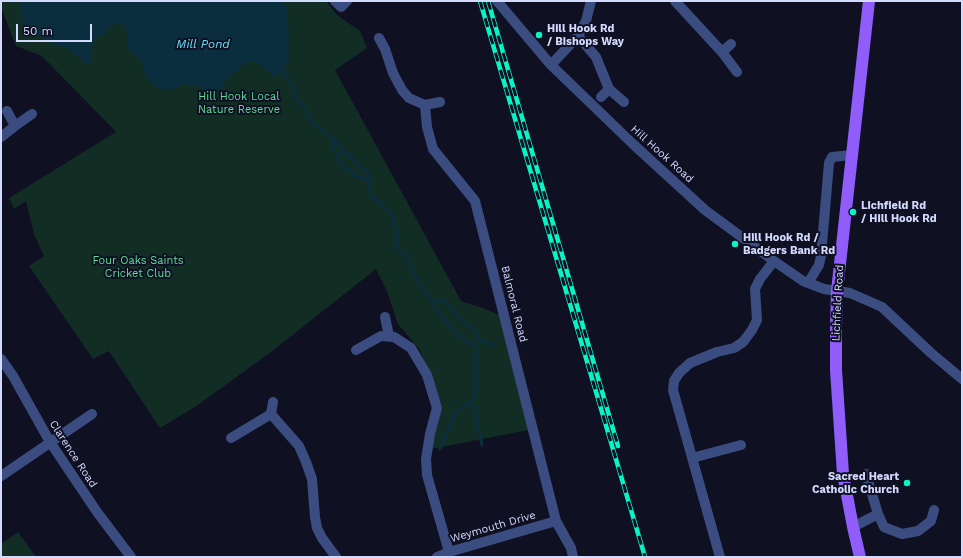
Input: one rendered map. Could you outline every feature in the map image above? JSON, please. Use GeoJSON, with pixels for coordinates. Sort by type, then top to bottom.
{"type":"FeatureCollection","features":[{"type":"Feature","properties":{"kind":"main road","name":"Lichfield Road"},"geometry":{"type":"LineString","coordinates":[[860,557],[843,474],[836,370],[837,291],[869,1]]}},
{"type":"Feature","properties":{"kind":"street"},"geometry":{"type":"LineString","coordinates":[[335,1],[342,7],[348,1]]}},
{"type":"Feature","properties":{"kind":"street","name":"Hill Hook Road"},"geometry":{"type":"LineString","coordinates":[[497,1],[551,65],[634,145],[705,210],[774,261],[808,283],[824,289],[858,296],[882,307],[931,353],[962,379]]}},
{"type":"Feature","properties":{"kind":"street"},"geometry":{"type":"LineString","coordinates":[[551,65],[578,36],[586,21],[591,1]]}},
{"type":"Feature","properties":{"kind":"street"},"geometry":{"type":"LineString","coordinates":[[675,1],[722,52],[737,72]]}},
{"type":"Feature","properties":{"kind":"street"},"geometry":{"type":"LineString","coordinates":[[578,36],[596,57],[609,89],[624,102]]}},
{"type":"Feature","properties":{"kind":"street"},"geometry":{"type":"LineString","coordinates":[[379,38],[385,49],[393,73],[408,98],[425,105],[440,102]]}},
{"type":"Feature","properties":{"kind":"street"},"geometry":{"type":"LineString","coordinates":[[722,52],[731,44]]}},
{"type":"Feature","properties":{"kind":"street"},"geometry":{"type":"LineString","coordinates":[[601,97],[609,89]]}},
{"type":"Feature","properties":{"kind":"street","name":"Balmoral Road"},"geometry":{"type":"LineString","coordinates":[[425,105],[427,127],[433,149],[475,201],[556,521],[571,548],[574,557]]}},
{"type":"Feature","properties":{"kind":"street"},"geometry":{"type":"LineString","coordinates":[[7,111],[16,126]]}},
{"type":"Feature","properties":{"kind":"street"},"geometry":{"type":"LineString","coordinates":[[1,137],[32,114]]}},
{"type":"Feature","properties":{"kind":"street"},"geometry":{"type":"LineString","coordinates":[[808,283],[819,265],[822,256],[829,163],[832,157],[852,155]]}},
{"type":"Feature","properties":{"kind":"street"},"geometry":{"type":"LineString","coordinates":[[720,557],[673,390],[674,381],[679,373],[690,363],[717,352],[734,348],[743,342],[757,320],[755,289],[760,279],[774,261]]}},
{"type":"Feature","properties":{"kind":"street"},"geometry":{"type":"LineString","coordinates":[[385,317],[389,336]]}},
{"type":"Feature","properties":{"kind":"street"},"geometry":{"type":"LineString","coordinates":[[356,350],[381,336],[394,337],[411,348],[427,375],[437,408],[430,434],[426,459],[427,475],[449,552]]}},
{"type":"Feature","properties":{"kind":"street","name":"Clarence Road"},"geometry":{"type":"LineString","coordinates":[[1,359],[13,376],[50,442],[96,512],[131,557]]}},
{"type":"Feature","properties":{"kind":"street"},"geometry":{"type":"LineString","coordinates":[[231,438],[271,414],[273,402]]}},
{"type":"Feature","properties":{"kind":"street"},"geometry":{"type":"LineString","coordinates":[[1,476],[92,414]]}},
{"type":"Feature","properties":{"kind":"street"},"geometry":{"type":"LineString","coordinates":[[271,414],[298,446],[306,462],[312,479],[317,528],[322,538],[336,557]]}},
{"type":"Feature","properties":{"kind":"street"},"geometry":{"type":"LineString","coordinates":[[692,458],[741,445]]}},
{"type":"Feature","properties":{"kind":"street"},"geometry":{"type":"LineString","coordinates":[[866,474],[878,514],[884,527],[902,534],[918,531],[931,521],[934,510]]}},
{"type":"Feature","properties":{"kind":"street"},"geometry":{"type":"LineString","coordinates":[[853,527],[878,514]]}},
{"type":"Feature","properties":{"kind":"street","name":"Weymouth Drive"},"geometry":{"type":"LineString","coordinates":[[437,557],[449,552],[556,521]]}},
{"type":"Feature","properties":{"kind":"green space","name":"Hill Hook Local Nature Reserve"},"geometry":{"type":"Polygon","coordinates":[[[1,1],[326,1],[337,15],[360,31],[367,48],[335,70],[461,301],[501,316],[529,430],[431,449],[442,406],[420,350],[398,324],[387,291],[376,269],[271,352],[195,407],[160,428],[109,351],[93,359],[29,266],[44,256],[34,234],[26,201],[14,209],[9,198],[116,132],[42,56],[16,46],[1,7],[1,1]]]}},
{"type":"Feature","properties":{"kind":"green space"},"geometry":{"type":"Polygon","coordinates":[[[18,532],[36,557],[1,557],[1,544],[18,532]]]}},
{"type":"Feature","properties":{"kind":"water","name":"Mill Pond"},"geometry":{"type":"Polygon","coordinates":[[[18,1],[283,1],[287,13],[289,35],[288,50],[290,59],[280,74],[274,76],[255,61],[250,61],[234,72],[223,83],[221,90],[207,90],[194,85],[184,84],[177,88],[168,90],[153,85],[146,77],[140,58],[130,52],[127,46],[127,34],[124,25],[119,23],[112,24],[105,33],[94,40],[91,48],[91,63],[87,64],[67,48],[53,44],[24,27],[18,1]]]}},
{"type":"Feature","properties":{"kind":"waterway"},"geometry":{"type":"LineString","coordinates":[[282,71],[292,84],[296,98],[304,107],[312,122],[340,145],[344,153],[349,155],[360,167],[368,172],[370,177],[371,196],[392,214],[394,218],[391,224],[398,231],[395,243],[399,250],[409,259],[409,265],[413,274],[447,323],[468,343],[476,345],[476,388],[474,396],[472,401],[456,411],[440,449]]}},
{"type":"Feature","properties":{"kind":"waterway"},"geometry":{"type":"LineString","coordinates":[[335,141],[333,145],[334,150],[344,169],[351,169],[353,175],[370,181]]}},
{"type":"Feature","properties":{"kind":"waterway"},"geometry":{"type":"LineString","coordinates":[[434,303],[441,299],[444,301],[460,318],[476,331],[480,341],[493,344]]}},
{"type":"Feature","properties":{"kind":"waterway"},"geometry":{"type":"LineString","coordinates":[[472,401],[482,445]]}},
{"type":"Feature","properties":{"kind":"railway"},"geometry":{"type":"LineString","coordinates":[[480,1],[645,557]]}},
{"type":"Feature","properties":{"kind":"railway"},"geometry":{"type":"LineString","coordinates":[[488,1],[618,446]]}},
{"type":"Feature","properties":{"kind":"place","name":"Hill Hook Rd / Bishops Way"},"geometry":{"type":"Point","coordinates":[539,35]}},
{"type":"Feature","properties":{"kind":"place","name":"Lichfield Rd / Hill Hook Rd"},"geometry":{"type":"Point","coordinates":[853,212]}},
{"type":"Feature","properties":{"kind":"place","name":"Hill Hook Rd / Badgers Bank Rd"},"geometry":{"type":"Point","coordinates":[735,244]}},
{"type":"Feature","properties":{"kind":"place","name":"Sacred Heart Catholic Church"},"geometry":{"type":"Point","coordinates":[907,483]}},
{"type":"Feature","properties":{"kind":"park label","name":"Four Oaks Saints Cricket Club"},"geometry":{"type":"Point","coordinates":[138,267]}}]}
